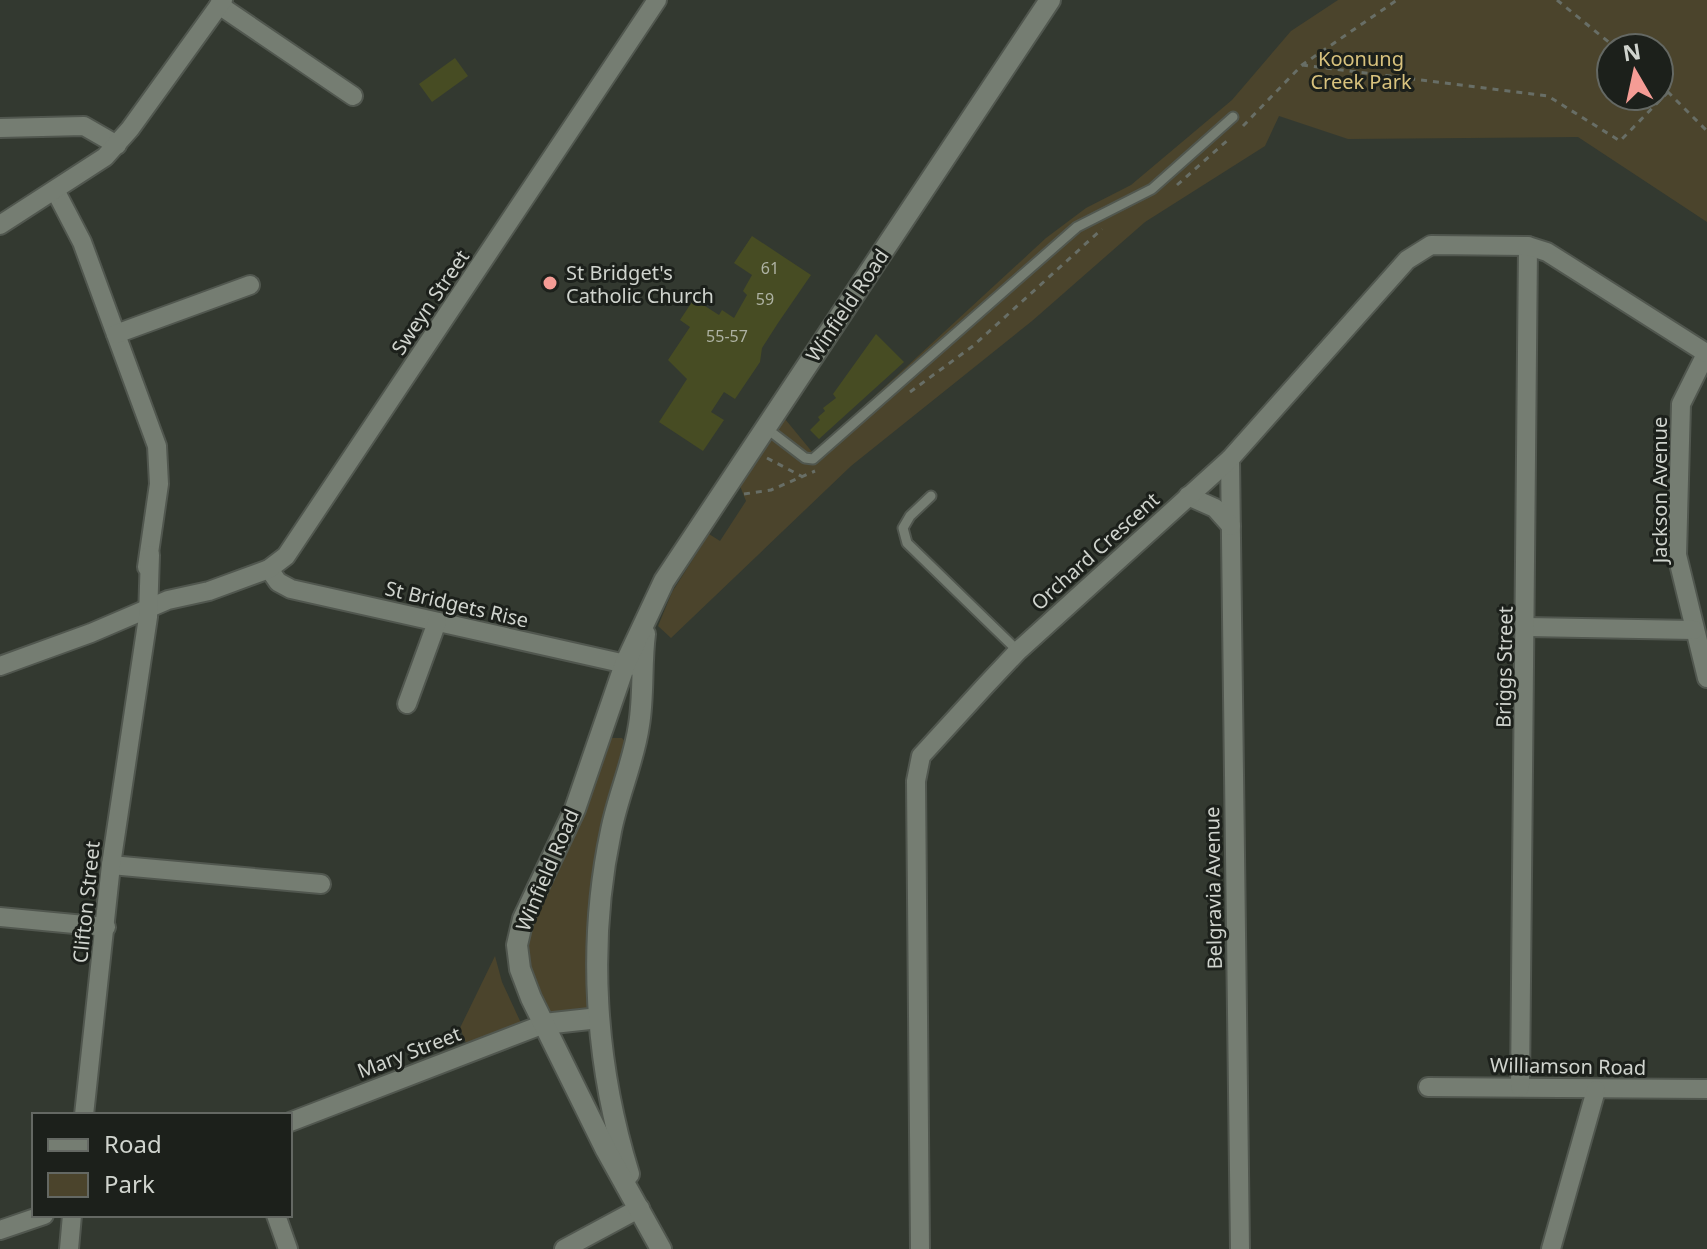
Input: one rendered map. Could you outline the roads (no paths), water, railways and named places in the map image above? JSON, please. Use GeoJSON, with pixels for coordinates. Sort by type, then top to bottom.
{"type":"FeatureCollection","features":[{"type":"Feature","properties":{"kind":"street","name":"Sweyn Street"},"geometry":{"type":"LineString","coordinates":[[0,666],[269,569],[294,546],[657,0]]}},
{"type":"Feature","properties":{"kind":"street","name":"Winfield Road"},"geometry":{"type":"LineString","coordinates":[[661,1249],[606,1150],[544,1024],[520,969],[519,933],[634,666],[648,612],[664,581],[1050,0]]}},
{"type":"Feature","properties":{"kind":"street"},"geometry":{"type":"LineString","coordinates":[[0,225],[63,186],[111,151],[221,3],[353,96]]}},
{"type":"Feature","properties":{"kind":"street"},"geometry":{"type":"LineString","coordinates":[[0,128],[63,127],[111,151]]}},
{"type":"Feature","properties":{"kind":"street","name":"Clifton Street"},"geometry":{"type":"LineString","coordinates":[[63,186],[158,454],[150,555],[111,865],[84,1113]]}},
{"type":"Feature","properties":{"kind":"street","name":"Orchard Crescent"},"geometry":{"type":"LineString","coordinates":[[920,1249],[916,766],[921,756],[1018,651],[1230,459],[1407,260],[1431,245],[1528,246],[1547,252],[1707,352]]}},
{"type":"Feature","properties":{"kind":"street","name":"Briggs Street"},"geometry":{"type":"LineString","coordinates":[[1520,1087],[1527,627],[1528,246]]}},
{"type":"Feature","properties":{"kind":"street"},"geometry":{"type":"LineString","coordinates":[[116,334],[250,285]]}},
{"type":"Feature","properties":{"kind":"street","name":"Jackson Avenue"},"geometry":{"type":"LineString","coordinates":[[1707,352],[1681,404],[1677,555],[1707,678]]}},
{"type":"Feature","properties":{"kind":"street","name":"Belgravia Avenue"},"geometry":{"type":"LineString","coordinates":[[1230,459],[1240,1249]]}},
{"type":"Feature","properties":{"kind":"street"},"geometry":{"type":"LineString","coordinates":[[1188,496],[1215,508],[1231,526]]}},
{"type":"Feature","properties":{"kind":"street","name":"St Bridgets Rise"},"geometry":{"type":"LineString","coordinates":[[269,569],[278,582],[291,589],[634,666]]}},
{"type":"Feature","properties":{"kind":"street"},"geometry":{"type":"LineString","coordinates":[[407,704],[437,622]]}},
{"type":"Feature","properties":{"kind":"street"},"geometry":{"type":"LineString","coordinates":[[1527,627],[1694,630]]}},
{"type":"Feature","properties":{"kind":"street","name":"Winfield Road"},"geometry":{"type":"LineString","coordinates":[[634,666],[637,737],[611,830],[601,889],[597,945],[599,1018],[616,1125],[640,1208]]}},
{"type":"Feature","properties":{"kind":"street"},"geometry":{"type":"LineString","coordinates":[[111,865],[321,884]]}},
{"type":"Feature","properties":{"kind":"street"},"geometry":{"type":"LineString","coordinates":[[0,917],[106,927]]}},
{"type":"Feature","properties":{"kind":"street"},"geometry":{"type":"LineString","coordinates":[[544,1024],[599,1018]]}},
{"type":"Feature","properties":{"kind":"street","name":"Mary Street"},"geometry":{"type":"LineString","coordinates":[[292,1121],[544,1024]]}},
{"type":"Feature","properties":{"kind":"street","name":"Williamson Road"},"geometry":{"type":"LineString","coordinates":[[1428,1087],[1707,1089]]}},
{"type":"Feature","properties":{"kind":"street"},"geometry":{"type":"LineString","coordinates":[[1551,1249],[1596,1090]]}},
{"type":"Feature","properties":{"kind":"street"},"geometry":{"type":"LineString","coordinates":[[564,1249],[640,1208]]}},
{"type":"Feature","properties":{"kind":"street"},"geometry":{"type":"LineString","coordinates":[[0,1230],[38,1217]]}},
{"type":"Feature","properties":{"kind":"street"},"geometry":{"type":"LineString","coordinates":[[69,1249],[72,1217]]}},
{"type":"Feature","properties":{"kind":"street"},"geometry":{"type":"LineString","coordinates":[[277,1217],[288,1249]]}},
{"type":"Feature","properties":{"kind":"lane"},"geometry":{"type":"LineString","coordinates":[[766,428],[805,458],[813,459],[1077,227],[1152,189],[1233,117]]}},
{"type":"Feature","properties":{"kind":"lane"},"geometry":{"type":"LineString","coordinates":[[931,496],[910,516],[903,528],[907,543],[1018,651]]}},
{"type":"Feature","properties":{"kind":"place","name":"St Bridget's Catholic Church"},"geometry":{"type":"Point","coordinates":[550,283]}},
{"type":"Feature","properties":{"kind":"park label","name":"Koonung Creek Park"},"geometry":{"type":"Point","coordinates":[1361,70]}}]}
